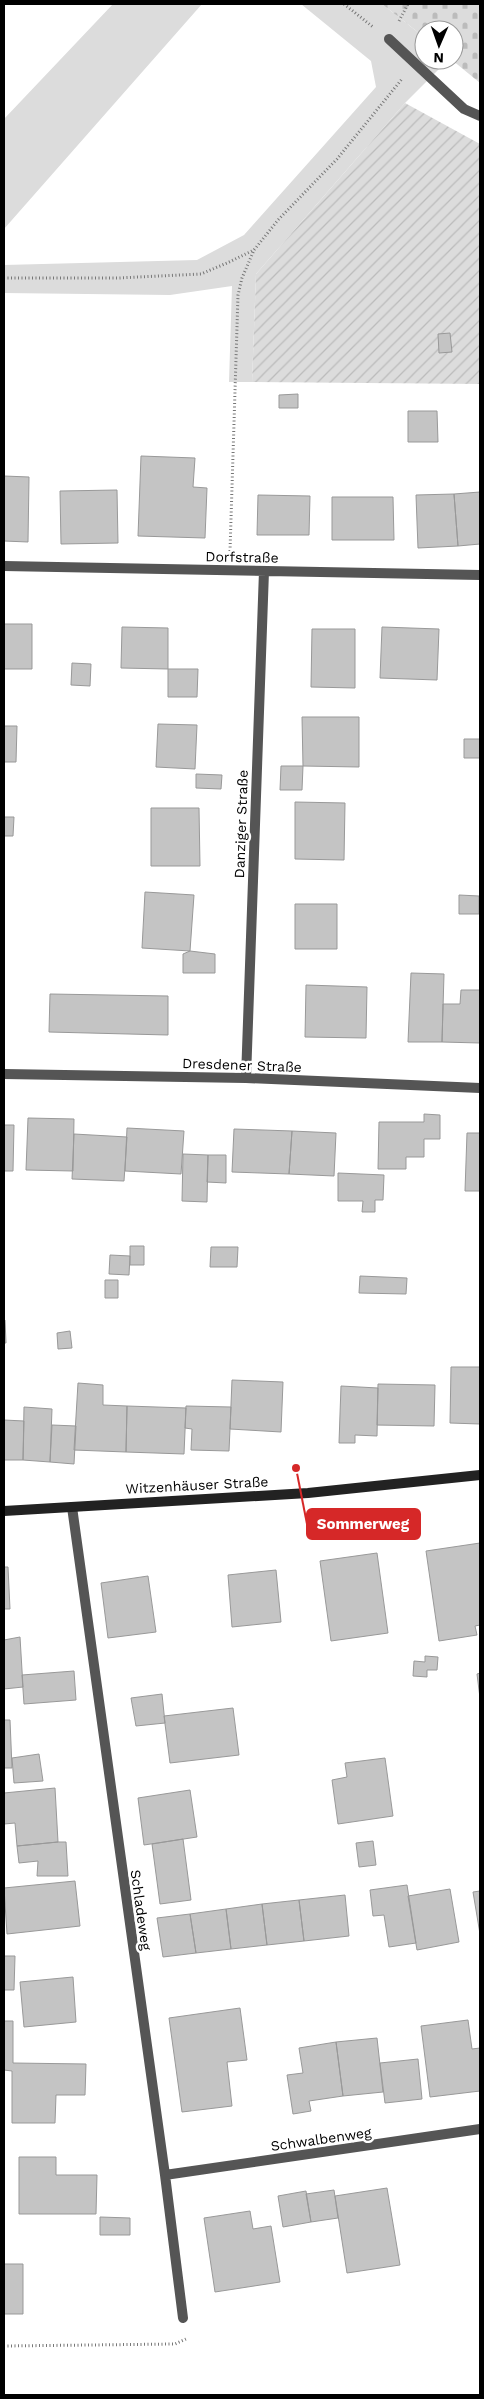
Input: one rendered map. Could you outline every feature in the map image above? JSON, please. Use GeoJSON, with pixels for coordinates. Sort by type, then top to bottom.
{"type":"FeatureCollection","features":[{"type":"Feature","properties":{"kind":"main road","name":"Witzenhäuser Straße"},"geometry":{"type":"LineString","coordinates":[[4,1511],[308,1493],[480,1476]]}},
{"type":"Feature","properties":{"kind":"street"},"geometry":{"type":"LineString","coordinates":[[389,39],[414,62]]}},
{"type":"Feature","properties":{"kind":"street"},"geometry":{"type":"LineString","coordinates":[[423,70],[464,108],[480,116]]}},
{"type":"Feature","properties":{"kind":"street","name":"Dorfstraße"},"geometry":{"type":"LineString","coordinates":[[4,566],[480,575]]}},
{"type":"Feature","properties":{"kind":"street","name":"Danziger Straße"},"geometry":{"type":"LineString","coordinates":[[246,1078],[264,571]]}},
{"type":"Feature","properties":{"kind":"street","name":"Dresdener Straße"},"geometry":{"type":"LineString","coordinates":[[4,1074],[246,1078],[480,1088]]}},
{"type":"Feature","properties":{"kind":"street","name":"Schladeweg"},"geometry":{"type":"LineString","coordinates":[[72,1507],[165,2175],[183,2318]]}},
{"type":"Feature","properties":{"kind":"street","name":"Schwalbenweg"},"geometry":{"type":"LineString","coordinates":[[165,2175],[480,2130]]}},
{"type":"Feature","properties":{"kind":"path"},"geometry":{"type":"LineString","coordinates":[[344,4],[389,39]]}},
{"type":"Feature","properties":{"kind":"path"},"geometry":{"type":"LineString","coordinates":[[230,570],[238,295],[242,278],[254,250],[278,220],[337,159],[392,89],[414,66]]}},
{"type":"Feature","properties":{"kind":"path"},"geometry":{"type":"LineString","coordinates":[[4,278],[118,278],[201,274],[254,250]]}},
{"type":"Feature","properties":{"kind":"path"},"geometry":{"type":"LineString","coordinates":[[4,2346],[175,2344],[188,2338],[183,2318]]}},
{"type":"Feature","properties":{"kind":"green space"},"geometry":{"type":"Polygon","coordinates":[[[113,4],[202,4],[4,229],[4,119],[113,4]]]}},
{"type":"Feature","properties":{"kind":"green space"},"geometry":{"type":"Polygon","coordinates":[[[301,4],[382,4],[414,29],[414,70],[438,70],[405,103],[256,274],[252,382],[229,382],[232,286],[170,295],[4,293],[4,265],[197,260],[244,235],[376,87],[371,61],[301,4]]]}},
{"type":"Feature","properties":{"kind":"green space"},"geometry":{"type":"Polygon","coordinates":[[[382,4],[480,4],[480,83],[464,70],[464,20],[414,20],[414,29],[382,4]]]}},
{"type":"Feature","properties":{"kind":"green space"},"geometry":{"type":"Polygon","coordinates":[[[405,103],[480,144],[480,384],[252,382],[256,274],[405,103]]]}},
{"type":"Feature","properties":{"kind":"building"},"geometry":{"type":"Polygon","coordinates":[[[450,333],[452,352],[439,353],[438,334],[450,333]]]}},
{"type":"Feature","properties":{"kind":"building"},"geometry":{"type":"Polygon","coordinates":[[[298,394],[298,408],[279,408],[279,395],[298,394]]]}},
{"type":"Feature","properties":{"kind":"building"},"geometry":{"type":"Polygon","coordinates":[[[408,411],[437,411],[438,442],[408,442],[408,411]]]}},
{"type":"Feature","properties":{"kind":"building"},"geometry":{"type":"Polygon","coordinates":[[[141,456],[195,458],[193,487],[207,488],[205,538],[138,536],[141,456]]]}},
{"type":"Feature","properties":{"kind":"building"},"geometry":{"type":"Polygon","coordinates":[[[4,476],[29,477],[28,542],[4,541],[4,476]]]}},
{"type":"Feature","properties":{"kind":"building"},"geometry":{"type":"Polygon","coordinates":[[[117,490],[118,543],[61,544],[60,491],[117,490]]]}},
{"type":"Feature","properties":{"kind":"building"},"geometry":{"type":"Polygon","coordinates":[[[480,492],[480,544],[458,546],[454,494],[480,492]]]}},
{"type":"Feature","properties":{"kind":"building"},"geometry":{"type":"Polygon","coordinates":[[[454,494],[458,546],[418,548],[416,495],[454,494]]]}},
{"type":"Feature","properties":{"kind":"building"},"geometry":{"type":"Polygon","coordinates":[[[258,495],[310,496],[309,535],[257,535],[258,495]]]}},
{"type":"Feature","properties":{"kind":"building"},"geometry":{"type":"Polygon","coordinates":[[[332,497],[393,497],[394,540],[332,540],[332,497]]]}},
{"type":"Feature","properties":{"kind":"building"},"geometry":{"type":"Polygon","coordinates":[[[4,624],[32,624],[32,669],[4,669],[4,624]]]}},
{"type":"Feature","properties":{"kind":"building"},"geometry":{"type":"Polygon","coordinates":[[[122,627],[168,628],[168,669],[121,668],[122,627]]]}},
{"type":"Feature","properties":{"kind":"building"},"geometry":{"type":"Polygon","coordinates":[[[382,627],[439,629],[437,680],[380,678],[382,627]]]}},
{"type":"Feature","properties":{"kind":"building"},"geometry":{"type":"Polygon","coordinates":[[[312,629],[355,629],[355,688],[311,687],[312,629]]]}},
{"type":"Feature","properties":{"kind":"building"},"geometry":{"type":"Polygon","coordinates":[[[72,663],[91,664],[90,686],[71,685],[72,663]]]}},
{"type":"Feature","properties":{"kind":"building"},"geometry":{"type":"Polygon","coordinates":[[[168,669],[198,669],[197,697],[168,697],[168,669]]]}},
{"type":"Feature","properties":{"kind":"building"},"geometry":{"type":"Polygon","coordinates":[[[302,717],[359,717],[359,767],[303,766],[302,717]]]}},
{"type":"Feature","properties":{"kind":"building"},"geometry":{"type":"Polygon","coordinates":[[[158,724],[197,725],[195,769],[156,767],[158,724]]]}},
{"type":"Feature","properties":{"kind":"building"},"geometry":{"type":"Polygon","coordinates":[[[4,726],[17,726],[16,762],[4,762],[4,726]]]}},
{"type":"Feature","properties":{"kind":"building"},"geometry":{"type":"Polygon","coordinates":[[[464,739],[480,739],[480,758],[464,758],[464,739]]]}},
{"type":"Feature","properties":{"kind":"building"},"geometry":{"type":"Polygon","coordinates":[[[281,766],[303,766],[302,790],[280,790],[281,766]]]}},
{"type":"Feature","properties":{"kind":"building"},"geometry":{"type":"Polygon","coordinates":[[[196,774],[222,775],[221,789],[196,788],[196,774]]]}},
{"type":"Feature","properties":{"kind":"building"},"geometry":{"type":"Polygon","coordinates":[[[295,802],[345,803],[344,860],[295,859],[295,802]]]}},
{"type":"Feature","properties":{"kind":"building"},"geometry":{"type":"Polygon","coordinates":[[[151,808],[199,808],[200,866],[151,866],[151,808]]]}},
{"type":"Feature","properties":{"kind":"building"},"geometry":{"type":"Polygon","coordinates":[[[4,817],[14,817],[13,836],[4,836],[4,817]]]}},
{"type":"Feature","properties":{"kind":"building"},"geometry":{"type":"Polygon","coordinates":[[[145,892],[194,895],[190,951],[142,948],[145,892]]]}},
{"type":"Feature","properties":{"kind":"building"},"geometry":{"type":"Polygon","coordinates":[[[459,895],[479,896],[479,914],[459,914],[459,895]]]}},
{"type":"Feature","properties":{"kind":"building"},"geometry":{"type":"Polygon","coordinates":[[[295,904],[337,904],[337,949],[295,949],[295,904]]]}},
{"type":"Feature","properties":{"kind":"building"},"geometry":{"type":"Polygon","coordinates":[[[190,951],[215,954],[215,973],[183,973],[183,954],[190,951]]]}},
{"type":"Feature","properties":{"kind":"building"},"geometry":{"type":"Polygon","coordinates":[[[411,973],[444,974],[442,1042],[408,1042],[411,973]]]}},
{"type":"Feature","properties":{"kind":"building"},"geometry":{"type":"Polygon","coordinates":[[[306,985],[367,987],[366,1038],[305,1037],[306,985]]]}},
{"type":"Feature","properties":{"kind":"building"},"geometry":{"type":"Polygon","coordinates":[[[461,990],[480,990],[480,1043],[442,1042],[443,1004],[460,1004],[461,990]]]}},
{"type":"Feature","properties":{"kind":"building"},"geometry":{"type":"Polygon","coordinates":[[[50,994],[168,996],[168,1035],[49,1032],[50,994]]]}},
{"type":"Feature","properties":{"kind":"building"},"geometry":{"type":"Polygon","coordinates":[[[424,1114],[440,1115],[440,1139],[424,1139],[424,1157],[406,1157],[406,1169],[378,1169],[379,1122],[424,1122],[424,1114]]]}},
{"type":"Feature","properties":{"kind":"building"},"geometry":{"type":"Polygon","coordinates":[[[28,1118],[74,1119],[73,1171],[26,1170],[28,1118]]]}},
{"type":"Feature","properties":{"kind":"building"},"geometry":{"type":"Polygon","coordinates":[[[4,1125],[14,1125],[13,1171],[4,1171],[4,1125]]]}},
{"type":"Feature","properties":{"kind":"building"},"geometry":{"type":"Polygon","coordinates":[[[127,1128],[184,1131],[181,1174],[125,1171],[127,1128]]]}},
{"type":"Feature","properties":{"kind":"building"},"geometry":{"type":"Polygon","coordinates":[[[234,1129],[292,1131],[289,1174],[232,1172],[234,1129]]]}},
{"type":"Feature","properties":{"kind":"building"},"geometry":{"type":"Polygon","coordinates":[[[292,1131],[336,1133],[334,1176],[289,1174],[292,1131]]]}},
{"type":"Feature","properties":{"kind":"building"},"geometry":{"type":"Polygon","coordinates":[[[467,1133],[480,1133],[480,1191],[465,1191],[467,1133]]]}},
{"type":"Feature","properties":{"kind":"building"},"geometry":{"type":"Polygon","coordinates":[[[74,1134],[127,1137],[124,1181],[72,1179],[74,1134]]]}},
{"type":"Feature","properties":{"kind":"building"},"geometry":{"type":"Polygon","coordinates":[[[183,1154],[208,1155],[207,1202],[182,1201],[183,1154]]]}},
{"type":"Feature","properties":{"kind":"building"},"geometry":{"type":"Polygon","coordinates":[[[208,1155],[226,1155],[226,1183],[207,1182],[208,1155]]]}},
{"type":"Feature","properties":{"kind":"building"},"geometry":{"type":"Polygon","coordinates":[[[338,1173],[384,1175],[383,1200],[375,1200],[375,1212],[362,1212],[363,1201],[338,1201],[338,1173]]]}},
{"type":"Feature","properties":{"kind":"building"},"geometry":{"type":"Polygon","coordinates":[[[130,1246],[144,1246],[144,1265],[130,1265],[130,1246]]]}},
{"type":"Feature","properties":{"kind":"building"},"geometry":{"type":"Polygon","coordinates":[[[211,1247],[238,1247],[237,1267],[210,1267],[211,1247]]]}},
{"type":"Feature","properties":{"kind":"building"},"geometry":{"type":"Polygon","coordinates":[[[110,1255],[130,1256],[129,1275],[109,1274],[110,1255]]]}},
{"type":"Feature","properties":{"kind":"building"},"geometry":{"type":"Polygon","coordinates":[[[360,1276],[407,1278],[406,1294],[359,1293],[360,1276]]]}},
{"type":"Feature","properties":{"kind":"building"},"geometry":{"type":"Polygon","coordinates":[[[105,1280],[118,1280],[118,1298],[105,1298],[105,1280]]]}},
{"type":"Feature","properties":{"kind":"building"},"geometry":{"type":"Polygon","coordinates":[[[5,1320],[6,1343],[4,1343],[5,1320]]]}},
{"type":"Feature","properties":{"kind":"building"},"geometry":{"type":"Polygon","coordinates":[[[70,1331],[72,1348],[58,1349],[57,1333],[70,1331]]]}},
{"type":"Feature","properties":{"kind":"building"},"geometry":{"type":"Polygon","coordinates":[[[451,1367],[480,1367],[480,1424],[450,1423],[451,1367]]]}},
{"type":"Feature","properties":{"kind":"building"},"geometry":{"type":"Polygon","coordinates":[[[232,1380],[283,1382],[281,1432],[230,1429],[232,1380]]]}},
{"type":"Feature","properties":{"kind":"building"},"geometry":{"type":"Polygon","coordinates":[[[78,1383],[103,1385],[103,1405],[127,1406],[126,1452],[74,1450],[78,1383]]]}},
{"type":"Feature","properties":{"kind":"building"},"geometry":{"type":"Polygon","coordinates":[[[378,1384],[435,1385],[434,1426],[377,1425],[378,1384]]]}},
{"type":"Feature","properties":{"kind":"building"},"geometry":{"type":"Polygon","coordinates":[[[341,1386],[378,1388],[377,1436],[355,1435],[355,1443],[339,1443],[341,1386]]]}},
{"type":"Feature","properties":{"kind":"building"},"geometry":{"type":"Polygon","coordinates":[[[127,1406],[186,1408],[184,1454],[126,1452],[127,1406]]]}},
{"type":"Feature","properties":{"kind":"building"},"geometry":{"type":"Polygon","coordinates":[[[186,1406],[231,1407],[229,1451],[191,1450],[192,1429],[185,1428],[186,1406]]]}},
{"type":"Feature","properties":{"kind":"building"},"geometry":{"type":"Polygon","coordinates":[[[24,1407],[52,1409],[50,1462],[23,1460],[24,1407]]]}},
{"type":"Feature","properties":{"kind":"building"},"geometry":{"type":"Polygon","coordinates":[[[4,1420],[24,1421],[23,1460],[4,1460],[4,1420]]]}},
{"type":"Feature","properties":{"kind":"building"},"geometry":{"type":"Polygon","coordinates":[[[52,1425],[76,1426],[74,1464],[50,1462],[52,1425]]]}},
{"type":"Feature","properties":{"kind":"building"},"geometry":{"type":"Polygon","coordinates":[[[480,1543],[480,1625],[475,1626],[477,1635],[439,1641],[426,1551],[480,1543]]]}},
{"type":"Feature","properties":{"kind":"building"},"geometry":{"type":"Polygon","coordinates":[[[377,1553],[388,1633],[331,1641],[320,1561],[377,1553]]]}},
{"type":"Feature","properties":{"kind":"building"},"geometry":{"type":"Polygon","coordinates":[[[4,1567],[8,1567],[10,1609],[4,1609],[4,1567]]]}},
{"type":"Feature","properties":{"kind":"building"},"geometry":{"type":"Polygon","coordinates":[[[276,1570],[281,1622],[232,1627],[228,1575],[276,1570]]]}},
{"type":"Feature","properties":{"kind":"building"},"geometry":{"type":"Polygon","coordinates":[[[148,1576],[156,1632],[108,1638],[101,1583],[148,1576]]]}},
{"type":"Feature","properties":{"kind":"building"},"geometry":{"type":"Polygon","coordinates":[[[20,1637],[23,1687],[4,1689],[4,1640],[20,1637]]]}},
{"type":"Feature","properties":{"kind":"building"},"geometry":{"type":"Polygon","coordinates":[[[425,1656],[438,1657],[437,1670],[427,1670],[427,1677],[413,1676],[414,1661],[425,1662],[425,1656]]]}},
{"type":"Feature","properties":{"kind":"building"},"geometry":{"type":"Polygon","coordinates":[[[74,1671],[76,1700],[24,1704],[22,1675],[74,1671]]]}},
{"type":"Feature","properties":{"kind":"building"},"geometry":{"type":"Polygon","coordinates":[[[480,1673],[480,1698],[477,1674],[480,1673]]]}},
{"type":"Feature","properties":{"kind":"building"},"geometry":{"type":"Polygon","coordinates":[[[162,1694],[165,1723],[136,1726],[131,1698],[162,1694]]]}},
{"type":"Feature","properties":{"kind":"building"},"geometry":{"type":"Polygon","coordinates":[[[233,1708],[239,1755],[170,1763],[164,1716],[233,1708]]]}},
{"type":"Feature","properties":{"kind":"building"},"geometry":{"type":"Polygon","coordinates":[[[4,1720],[10,1720],[12,1768],[4,1768],[4,1720]]]}},
{"type":"Feature","properties":{"kind":"building"},"geometry":{"type":"Polygon","coordinates":[[[39,1754],[43,1781],[14,1783],[12,1758],[39,1754]]]}},
{"type":"Feature","properties":{"kind":"building"},"geometry":{"type":"Polygon","coordinates":[[[385,1758],[393,1816],[338,1824],[332,1780],[347,1777],[345,1763],[385,1758]]]}},
{"type":"Feature","properties":{"kind":"building"},"geometry":{"type":"Polygon","coordinates":[[[55,1788],[58,1842],[17,1846],[15,1823],[4,1824],[4,1793],[55,1788]]]}},
{"type":"Feature","properties":{"kind":"building"},"geometry":{"type":"Polygon","coordinates":[[[190,1790],[197,1837],[144,1845],[138,1798],[190,1790]]]}},
{"type":"Feature","properties":{"kind":"building"},"geometry":{"type":"Polygon","coordinates":[[[183,1839],[191,1900],[160,1904],[152,1844],[183,1839]]]}},
{"type":"Feature","properties":{"kind":"building"},"geometry":{"type":"Polygon","coordinates":[[[373,1841],[376,1865],[359,1867],[356,1843],[373,1841]]]}},
{"type":"Feature","properties":{"kind":"building"},"geometry":{"type":"Polygon","coordinates":[[[66,1842],[68,1876],[37,1876],[38,1861],[19,1863],[17,1846],[66,1842]]]}},
{"type":"Feature","properties":{"kind":"building"},"geometry":{"type":"Polygon","coordinates":[[[75,1881],[80,1926],[7,1934],[4,1888],[75,1881]]]}},
{"type":"Feature","properties":{"kind":"building"},"geometry":{"type":"Polygon","coordinates":[[[407,1885],[416,1943],[389,1947],[384,1915],[373,1916],[370,1890],[407,1885]]]}},
{"type":"Feature","properties":{"kind":"building"},"geometry":{"type":"Polygon","coordinates":[[[450,1889],[459,1942],[417,1950],[408,1896],[450,1889]]]}},
{"type":"Feature","properties":{"kind":"building"},"geometry":{"type":"Polygon","coordinates":[[[480,1891],[480,1934],[473,1892],[480,1891]]]}},
{"type":"Feature","properties":{"kind":"building"},"geometry":{"type":"Polygon","coordinates":[[[345,1895],[349,1936],[304,1941],[299,1900],[345,1895]]]}},
{"type":"Feature","properties":{"kind":"building"},"geometry":{"type":"Polygon","coordinates":[[[299,1900],[304,1941],[267,1945],[262,1904],[299,1900]]]}},
{"type":"Feature","properties":{"kind":"building"},"geometry":{"type":"Polygon","coordinates":[[[262,1904],[267,1945],[231,1949],[226,1909],[262,1904]]]}},
{"type":"Feature","properties":{"kind":"building"},"geometry":{"type":"Polygon","coordinates":[[[226,1909],[231,1949],[196,1953],[190,1914],[226,1909]]]}},
{"type":"Feature","properties":{"kind":"building"},"geometry":{"type":"Polygon","coordinates":[[[190,1914],[196,1953],[163,1957],[157,1918],[190,1914]]]}},
{"type":"Feature","properties":{"kind":"building"},"geometry":{"type":"Polygon","coordinates":[[[4,1956],[15,1956],[14,1990],[4,1990],[4,1956]]]}},
{"type":"Feature","properties":{"kind":"building"},"geometry":{"type":"Polygon","coordinates":[[[73,1977],[76,2022],[24,2027],[20,1982],[73,1977]]]}},
{"type":"Feature","properties":{"kind":"building"},"geometry":{"type":"Polygon","coordinates":[[[240,2008],[247,2060],[227,2062],[232,2106],[182,2112],[169,2018],[240,2008]]]}},
{"type":"Feature","properties":{"kind":"building"},"geometry":{"type":"Polygon","coordinates":[[[468,2020],[472,2049],[480,2048],[480,2091],[430,2097],[421,2026],[468,2020]]]}},
{"type":"Feature","properties":{"kind":"building"},"geometry":{"type":"Polygon","coordinates":[[[4,2021],[13,2021],[13,2063],[86,2064],[85,2095],[56,2095],[55,2123],[12,2123],[12,2071],[4,2070],[4,2021]]]}},
{"type":"Feature","properties":{"kind":"building"},"geometry":{"type":"Polygon","coordinates":[[[377,2038],[383,2092],[343,2096],[336,2042],[377,2038]]]}},
{"type":"Feature","properties":{"kind":"building"},"geometry":{"type":"Polygon","coordinates":[[[336,2042],[343,2096],[309,2101],[311,2111],[293,2114],[287,2075],[303,2073],[299,2048],[336,2042]]]}},
{"type":"Feature","properties":{"kind":"building"},"geometry":{"type":"Polygon","coordinates":[[[418,2059],[422,2099],[385,2103],[380,2063],[418,2059]]]}},
{"type":"Feature","properties":{"kind":"building"},"geometry":{"type":"Polygon","coordinates":[[[19,2157],[56,2157],[56,2175],[97,2175],[96,2214],[19,2214],[19,2157]]]}},
{"type":"Feature","properties":{"kind":"building"},"geometry":{"type":"Polygon","coordinates":[[[387,2188],[400,2265],[347,2273],[335,2196],[387,2188]]]}},
{"type":"Feature","properties":{"kind":"building"},"geometry":{"type":"Polygon","coordinates":[[[334,2190],[338,2218],[311,2222],[306,2194],[334,2190]]]}},
{"type":"Feature","properties":{"kind":"building"},"geometry":{"type":"Polygon","coordinates":[[[306,2191],[311,2222],[283,2227],[278,2196],[306,2191]]]}},
{"type":"Feature","properties":{"kind":"building"},"geometry":{"type":"Polygon","coordinates":[[[250,2211],[253,2229],[271,2226],[280,2282],[215,2292],[204,2218],[250,2211]]]}},
{"type":"Feature","properties":{"kind":"building"},"geometry":{"type":"Polygon","coordinates":[[[100,2217],[130,2218],[130,2235],[100,2235],[100,2217]]]}},
{"type":"Feature","properties":{"kind":"building"},"geometry":{"type":"Polygon","coordinates":[[[4,2264],[23,2264],[23,2314],[4,2314],[4,2264]]]}},
{"type":"Feature","properties":{"kind":"place","name":"Sommerweg"},"geometry":{"type":"Point","coordinates":[296,1468]}}]}
